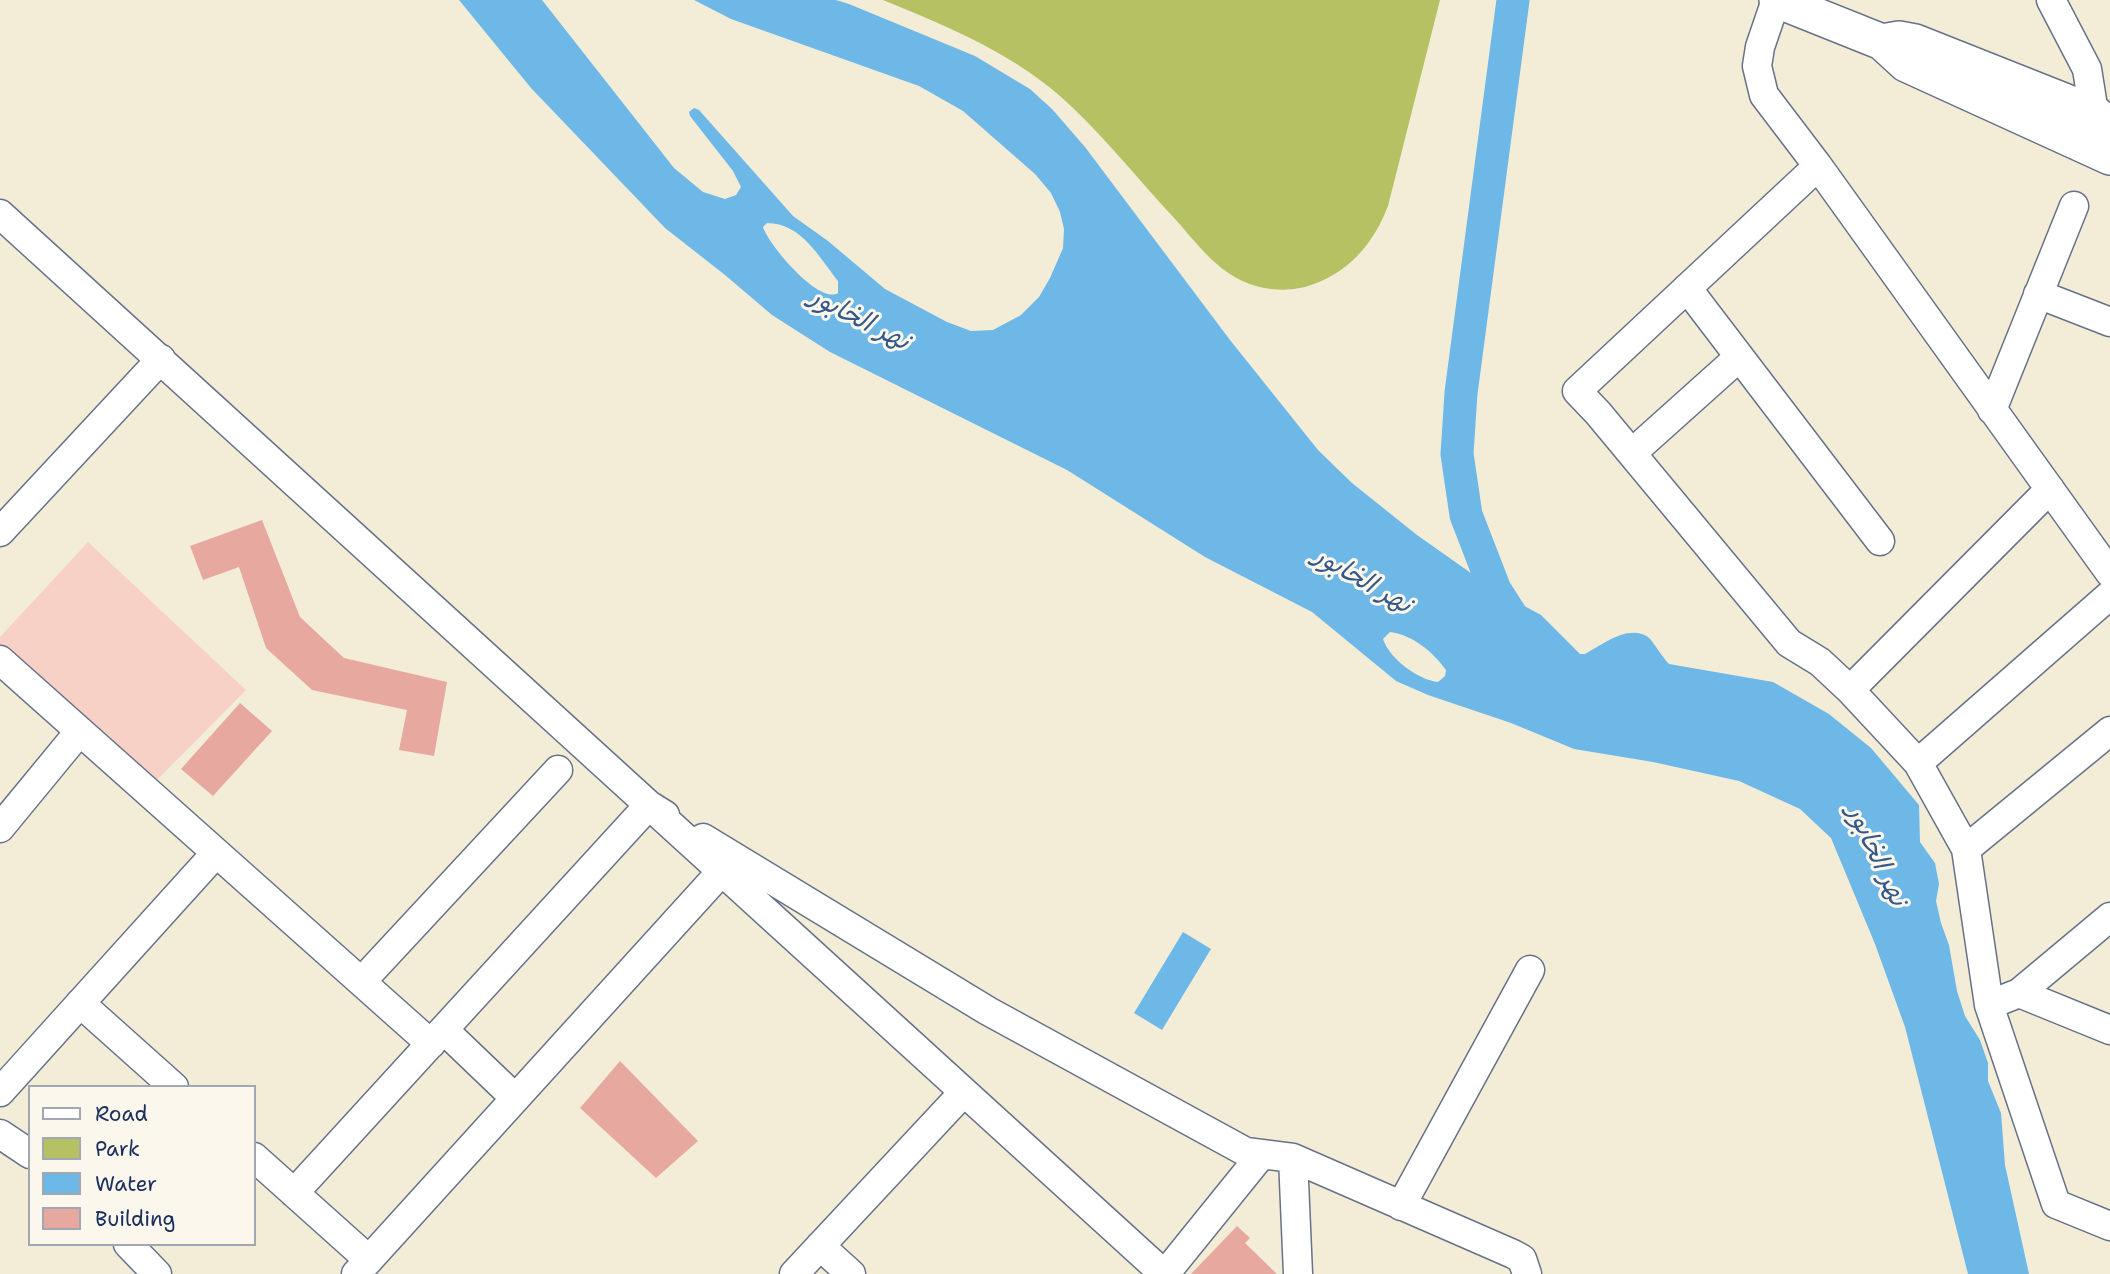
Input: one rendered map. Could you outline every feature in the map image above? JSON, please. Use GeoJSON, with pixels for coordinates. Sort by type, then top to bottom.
{"type":"FeatureCollection","features":[{"type":"Feature","properties":{"kind":"main road"},"geometry":{"type":"LineString","coordinates":[[1777,0],[1882,42],[1906,64],[2110,158]]}},
{"type":"Feature","properties":{"kind":"main road"},"geometry":{"type":"LineString","coordinates":[[1882,42],[1899,39],[1915,42],[2105,118]]}},
{"type":"Feature","properties":{"kind":"street"},"geometry":{"type":"LineString","coordinates":[[1777,0],[1760,47],[1757,66],[1763,95],[1818,166],[2050,489],[2107,556]]}},
{"type":"Feature","properties":{"kind":"street"},"geometry":{"type":"LineString","coordinates":[[2051,0],[2087,69],[2105,118]]}},
{"type":"Feature","properties":{"kind":"street"},"geometry":{"type":"LineString","coordinates":[[1818,166],[1577,391],[1632,453],[1789,643],[1820,662],[1918,763],[1966,849],[1989,1005],[2056,1204],[2110,1226]]}},
{"type":"Feature","properties":{"kind":"street"},"geometry":{"type":"LineString","coordinates":[[1992,410],[2074,206]]}},
{"type":"Feature","properties":{"kind":"street"},"geometry":{"type":"LineString","coordinates":[[0,214],[962,1093],[1164,1274],[1262,1154]]}},
{"type":"Feature","properties":{"kind":"street"},"geometry":{"type":"LineString","coordinates":[[1687,288],[1880,541]]}},
{"type":"Feature","properties":{"kind":"street"},"geometry":{"type":"LineString","coordinates":[[2038,294],[2110,322]]}},
{"type":"Feature","properties":{"kind":"street"},"geometry":{"type":"LineString","coordinates":[[1632,453],[1738,358]]}},
{"type":"Feature","properties":{"kind":"street"},"geometry":{"type":"LineString","coordinates":[[0,532],[161,359]]}},
{"type":"Feature","properties":{"kind":"street"},"geometry":{"type":"LineString","coordinates":[[1850,690],[2050,489]]}},
{"type":"Feature","properties":{"kind":"street"},"geometry":{"type":"LineString","coordinates":[[1918,763],[2110,595]]}},
{"type":"Feature","properties":{"kind":"street"},"geometry":{"type":"LineString","coordinates":[[0,660],[362,981],[516,1098]]}},
{"type":"Feature","properties":{"kind":"street"},"geometry":{"type":"LineString","coordinates":[[1966,849],[2110,731]]}},
{"type":"Feature","properties":{"kind":"street"},"geometry":{"type":"LineString","coordinates":[[0,828],[79,732]]}},
{"type":"Feature","properties":{"kind":"street"},"geometry":{"type":"LineString","coordinates":[[362,981],[558,770]]}},
{"type":"Feature","properties":{"kind":"street"},"geometry":{"type":"LineString","coordinates":[[294,1193],[649,805]]}},
{"type":"Feature","properties":{"kind":"street"},"geometry":{"type":"LineString","coordinates":[[649,805],[988,1011],[1246,1152],[1293,1158],[1513,1254],[1522,1259],[1527,1274]]}},
{"type":"Feature","properties":{"kind":"street"},"geometry":{"type":"LineString","coordinates":[[0,1092],[216,853]]}},
{"type":"Feature","properties":{"kind":"street"},"geometry":{"type":"LineString","coordinates":[[256,1159],[294,1193],[362,1267],[721,872]]}},
{"type":"Feature","properties":{"kind":"street"},"geometry":{"type":"LineString","coordinates":[[1989,1005],[2019,993],[2110,917]]}},
{"type":"Feature","properties":{"kind":"street"},"geometry":{"type":"LineString","coordinates":[[1401,1206],[1530,970]]}},
{"type":"Feature","properties":{"kind":"street"},"geometry":{"type":"LineString","coordinates":[[2019,993],[2110,1030]]}},
{"type":"Feature","properties":{"kind":"street"},"geometry":{"type":"LineString","coordinates":[[80,1003],[172,1085]]}},
{"type":"Feature","properties":{"kind":"street"},"geometry":{"type":"LineString","coordinates":[[794,1274],[962,1093]]}},
{"type":"Feature","properties":{"kind":"street"},"geometry":{"type":"LineString","coordinates":[[0,1134],[28,1153]]}},
{"type":"Feature","properties":{"kind":"street"},"geometry":{"type":"LineString","coordinates":[[1293,1158],[1298,1274]]}},
{"type":"Feature","properties":{"kind":"street"},"geometry":{"type":"LineString","coordinates":[[130,1246],[157,1274]]}},
{"type":"Feature","properties":{"kind":"street"},"geometry":{"type":"LineString","coordinates":[[820,1246],[851,1274]]}},
{"type":"Feature","properties":{"kind":"shaded area"},"geometry":{"type":"Polygon","coordinates":[[[88,542],[246,690],[151,786],[0,645],[0,637],[88,542]]]}},
{"type":"Feature","properties":{"kind":"green space"},"geometry":{"type":"Polygon","coordinates":[[[883,0],[1440,0],[1388,206],[1377,230],[1361,252],[1342,269],[1311,285],[1283,290],[1247,283],[1217,264],[1086,120],[1029,72],[983,44],[883,0]]]}},
{"type":"Feature","properties":{"kind":"water","name":"نهر الخابور"},"geometry":{"type":"Polygon","coordinates":[[[459,0],[542,0],[674,168],[703,192],[725,199],[736,195],[741,187],[733,171],[690,116],[689,112],[694,108],[699,110],[793,216],[828,241],[885,289],[947,322],[971,331],[993,330],[1021,315],[1039,297],[1063,248],[1064,229],[1060,212],[1051,193],[1035,174],[963,111],[919,86],[731,19],[694,0],[836,0],[975,56],[1030,89],[1052,109],[1085,147],[1230,340],[1318,450],[1352,483],[1417,535],[1495,590],[1541,615],[1580,654],[1624,634],[1640,634],[1650,639],[1669,664],[1773,682],[1829,714],[1871,748],[1919,805],[1920,842],[1935,863],[1939,884],[1936,901],[1949,945],[1957,991],[1965,1016],[1980,1040],[1988,1063],[1988,1081],[2001,1113],[2005,1165],[2029,1274],[1968,1274],[1905,1027],[1875,944],[1831,838],[1800,809],[1739,781],[1653,762],[1574,749],[1396,681],[1312,612],[1205,557],[1067,470],[830,352],[772,315],[665,228],[531,88],[459,0]],[[767,223],[763,227],[767,235],[795,271],[819,290],[830,294],[838,293],[838,281],[808,243],[790,229],[767,223]],[[1390,632],[1383,639],[1386,646],[1405,667],[1413,673],[1438,682],[1445,676],[1446,670],[1429,651],[1407,637],[1390,632]]]}},
{"type":"Feature","properties":{"kind":"water"},"geometry":{"type":"Polygon","coordinates":[[[1183,932],[1211,949],[1162,1030],[1134,1013],[1183,932]]]}},
{"type":"Feature","properties":{"kind":"building"},"geometry":{"type":"Polygon","coordinates":[[[262,520],[300,617],[344,658],[447,682],[434,756],[399,750],[407,710],[312,690],[266,648],[239,567],[203,580],[190,546],[262,520]]]}},
{"type":"Feature","properties":{"kind":"building"},"geometry":{"type":"Polygon","coordinates":[[[240,703],[272,731],[213,796],[181,769],[240,703]]]}},
{"type":"Feature","properties":{"kind":"building"},"geometry":{"type":"Polygon","coordinates":[[[620,1061],[698,1141],[656,1178],[580,1108],[620,1061]]]}},
{"type":"Feature","properties":{"kind":"building"},"geometry":{"type":"Polygon","coordinates":[[[1237,1226],[1250,1238],[1245,1243],[1277,1274],[1191,1274],[1237,1226]]]}},
{"type":"Feature","properties":{"kind":"waterway"},"geometry":{"type":"LineString","coordinates":[[1513,0],[1461,393],[1457,454],[1466,515],[1495,590],[1518,626]]}}]}
